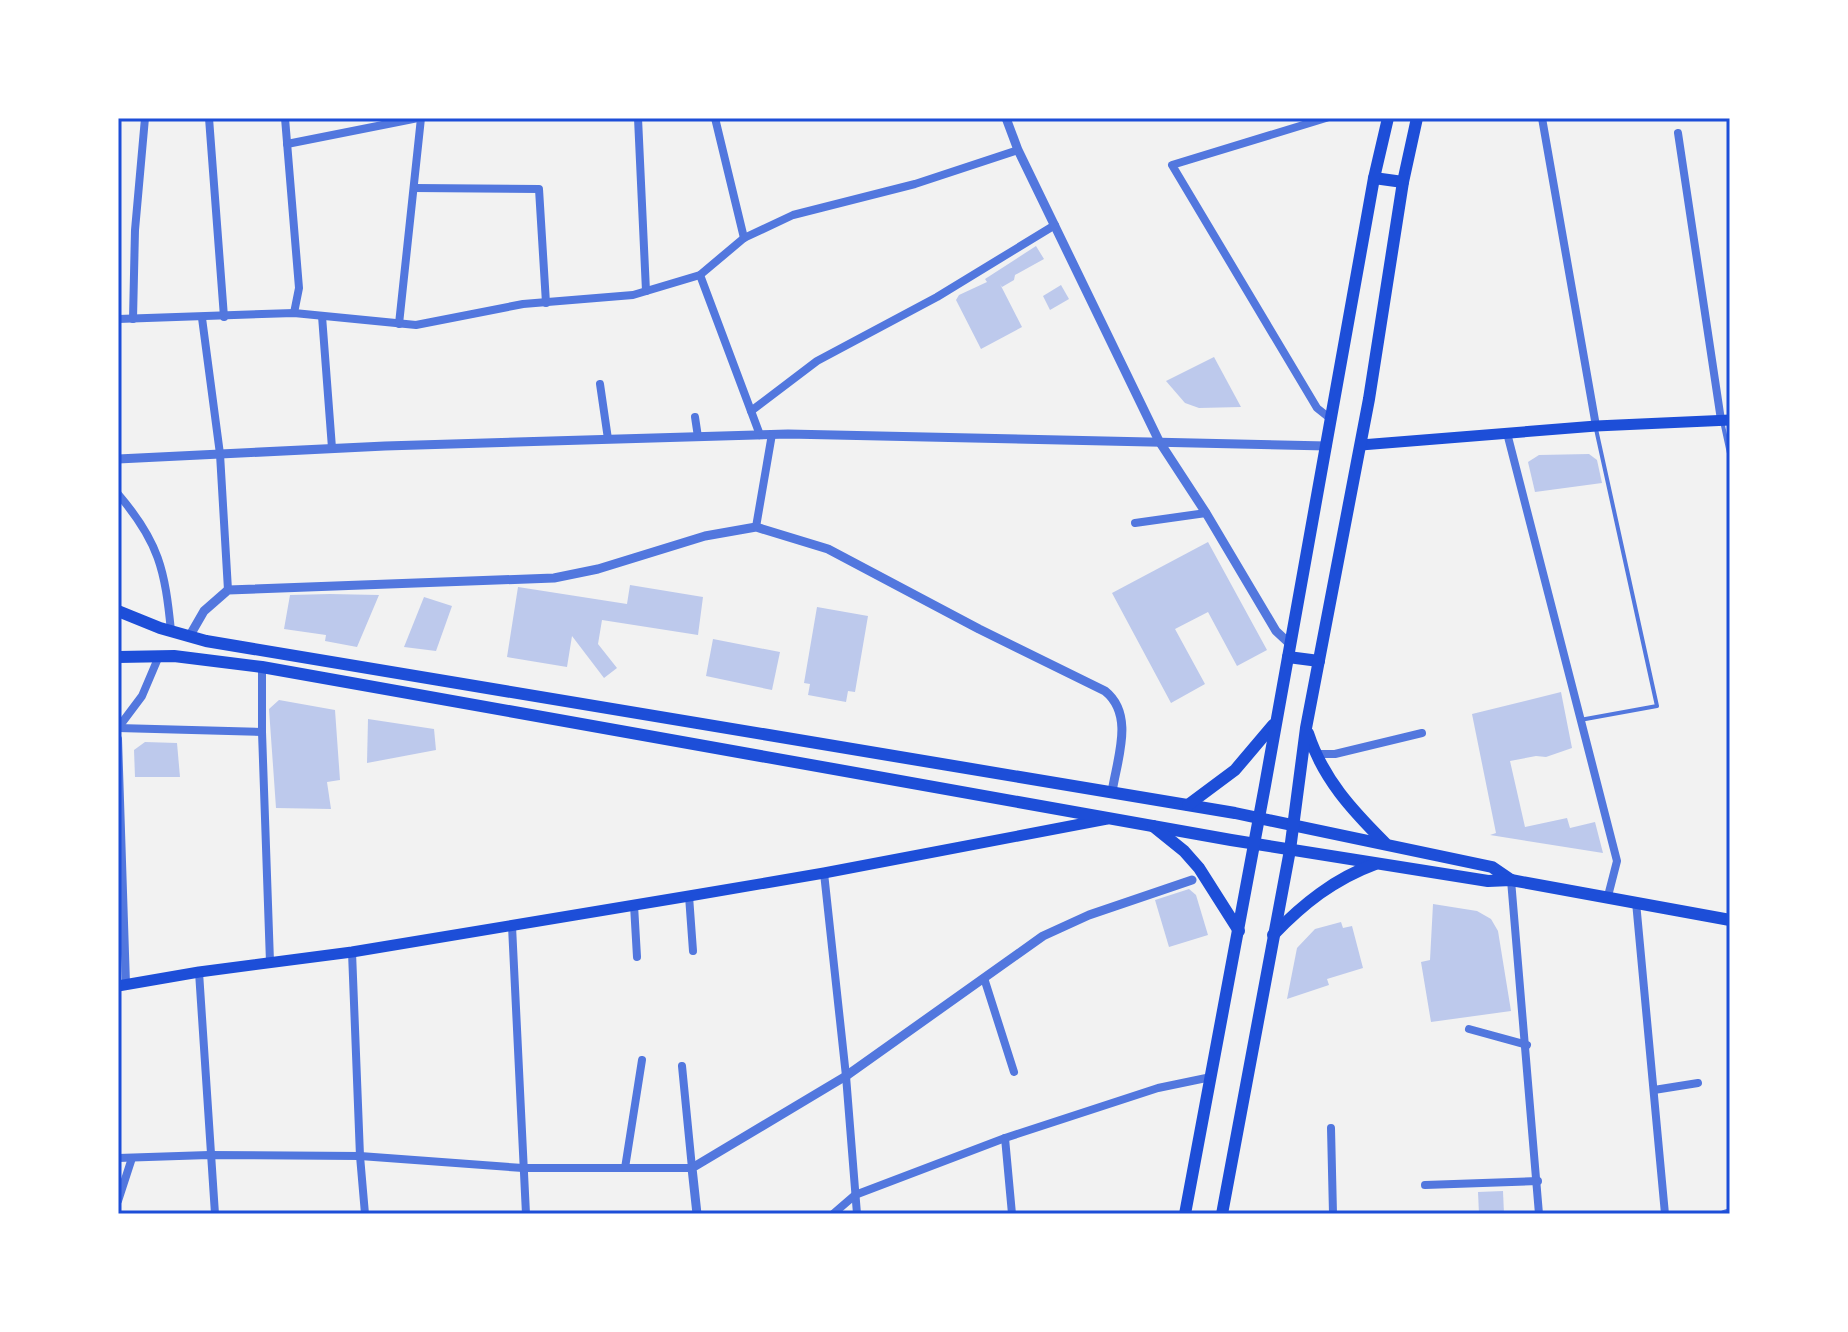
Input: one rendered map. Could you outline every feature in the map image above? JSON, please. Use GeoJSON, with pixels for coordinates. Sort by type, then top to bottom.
{"type":"FeatureCollection","features":[{"type":"Feature","properties":{"kind":"main road"},"geometry":{"type":"LineString","coordinates":[[1185,1214],[1374,178],[1388,118]]}},
{"type":"Feature","properties":{"kind":"main road"},"geometry":{"type":"LineString","coordinates":[[1222,1214],[1271,938],[1290,850],[1306,728],[1361,445],[1403,182],[1417,118]]}},
{"type":"Feature","properties":{"kind":"main road"},"geometry":{"type":"LineString","coordinates":[[1374,178],[1403,182]]}},
{"type":"Feature","properties":{"kind":"main road"},"geometry":{"type":"LineString","coordinates":[[1361,445],[1596,426],[1726,420]]}},
{"type":"Feature","properties":{"kind":"main road"},"geometry":{"type":"LineString","coordinates":[[118,611],[189,637],[1259,818],[1492,867],[1511,880]]}},
{"type":"Feature","properties":{"kind":"main road"},"geometry":{"type":"LineString","coordinates":[[1289,650],[1319,661]]}},
{"type":"Feature","properties":{"kind":"main road"},"geometry":{"type":"LineString","coordinates":[[118,657],[159,656],[262,667],[1290,850],[1488,881],[1511,880],[1730,920]]}},
{"type":"Feature","properties":{"kind":"main road"},"geometry":{"type":"LineString","coordinates":[[1188,805],[1235,770],[1275,722]]}},
{"type":"Feature","properties":{"kind":"main road"},"geometry":{"type":"LineString","coordinates":[[1306,728],[1328,780],[1355,814],[1385,843]]}},
{"type":"Feature","properties":{"kind":"main road"},"geometry":{"type":"LineString","coordinates":[[122,985],[512,926],[824,873],[1115,818]]}},
{"type":"Feature","properties":{"kind":"main road"},"geometry":{"type":"LineString","coordinates":[[1151,824],[1199,868],[1239,931]]}},
{"type":"Feature","properties":{"kind":"main road"},"geometry":{"type":"LineString","coordinates":[[1271,938],[1309,901],[1345,875],[1377,864]]}},
{"type":"Feature","properties":{"kind":"street"},"geometry":{"type":"LineString","coordinates":[[133,319],[135,230],[145,118]]}},
{"type":"Feature","properties":{"kind":"street"},"geometry":{"type":"LineString","coordinates":[[209,118],[224,317]]}},
{"type":"Feature","properties":{"kind":"street"},"geometry":{"type":"LineString","coordinates":[[285,118],[299,288],[294,313]]}},
{"type":"Feature","properties":{"kind":"street"},"geometry":{"type":"LineString","coordinates":[[287,144],[419,118],[399,324]]}},
{"type":"Feature","properties":{"kind":"street"},"geometry":{"type":"LineString","coordinates":[[638,118],[646,291]]}},
{"type":"Feature","properties":{"kind":"street"},"geometry":{"type":"LineString","coordinates":[[715,118],[744,238]]}},
{"type":"Feature","properties":{"kind":"street"},"geometry":{"type":"LineString","coordinates":[[1006,118],[1018,150],[1159,441],[1289,650]]}},
{"type":"Feature","properties":{"kind":"street"},"geometry":{"type":"LineString","coordinates":[[1326,118],[1172,165],[1317,408],[1332,420]]}},
{"type":"Feature","properties":{"kind":"street"},"geometry":{"type":"LineString","coordinates":[[1542,118],[1596,426]]}},
{"type":"Feature","properties":{"kind":"street"},"geometry":{"type":"LineString","coordinates":[[1678,133],[1726,420]]}},
{"type":"Feature","properties":{"kind":"street"},"geometry":{"type":"LineString","coordinates":[[118,319],[294,313],[416,325],[523,304],[633,295],[700,275],[744,238],[793,215],[915,184],[1018,150]]}},
{"type":"Feature","properties":{"kind":"street"},"geometry":{"type":"LineString","coordinates":[[414,188],[539,189],[546,303]]}},
{"type":"Feature","properties":{"kind":"street"},"geometry":{"type":"LineString","coordinates":[[751,411],[817,361],[937,297],[1055,225]]}},
{"type":"Feature","properties":{"kind":"street"},"geometry":{"type":"LineString","coordinates":[[700,275],[760,435]]}},
{"type":"Feature","properties":{"kind":"street"},"geometry":{"type":"LineString","coordinates":[[322,316],[332,448]]}},
{"type":"Feature","properties":{"kind":"street"},"geometry":{"type":"LineString","coordinates":[[202,318],[220,454],[228,590]]}},
{"type":"Feature","properties":{"kind":"street"},"geometry":{"type":"LineString","coordinates":[[600,384],[608,439]]}},
{"type":"Feature","properties":{"kind":"street"},"geometry":{"type":"LineString","coordinates":[[695,417],[698,437]]}},
{"type":"Feature","properties":{"kind":"street"},"geometry":{"type":"LineString","coordinates":[[1507,433],[1617,861],[1608,896]]}},
{"type":"Feature","properties":{"kind":"street"},"geometry":{"type":"LineString","coordinates":[[756,527],[772,434]]}},
{"type":"Feature","properties":{"kind":"street"},"geometry":{"type":"LineString","coordinates":[[118,459],[332,448],[772,434],[1327,446]]}},
{"type":"Feature","properties":{"kind":"street"},"geometry":{"type":"LineString","coordinates":[[118,494],[136,515],[156,549],[165,578],[171,631]]}},
{"type":"Feature","properties":{"kind":"street"},"geometry":{"type":"LineString","coordinates":[[1135,523],[1206,513]]}},
{"type":"Feature","properties":{"kind":"street"},"geometry":{"type":"LineString","coordinates":[[189,637],[204,611],[228,590],[554,578],[598,569],[705,536],[756,527],[828,549],[1105,691],[1117,702],[1123,721],[1112,792]]}},
{"type":"Feature","properties":{"kind":"street"},"geometry":{"type":"LineString","coordinates":[[118,728],[142,696],[159,656]]}},
{"type":"Feature","properties":{"kind":"street"},"geometry":{"type":"LineString","coordinates":[[262,667],[270,962]]}},
{"type":"Feature","properties":{"kind":"street"},"geometry":{"type":"LineString","coordinates":[[118,728],[262,732]]}},
{"type":"Feature","properties":{"kind":"street"},"geometry":{"type":"LineString","coordinates":[[1315,754],[1335,754],[1422,733]]}},
{"type":"Feature","properties":{"kind":"street"},"geometry":{"type":"LineString","coordinates":[[118,739],[122,985]]}},
{"type":"Feature","properties":{"kind":"street"},"geometry":{"type":"LineString","coordinates":[[824,873],[857,1214]]}},
{"type":"Feature","properties":{"kind":"street"},"geometry":{"type":"LineString","coordinates":[[118,1158],[360,1156],[523,1168],[692,1168],[846,1076],[1043,936],[1100,911],[1192,880]]}},
{"type":"Feature","properties":{"kind":"street"},"geometry":{"type":"LineString","coordinates":[[1511,880],[1539,1214]]}},
{"type":"Feature","properties":{"kind":"street"},"geometry":{"type":"LineString","coordinates":[[689,896],[693,951]]}},
{"type":"Feature","properties":{"kind":"street"},"geometry":{"type":"LineString","coordinates":[[1636,902],[1665,1214]]}},
{"type":"Feature","properties":{"kind":"street"},"geometry":{"type":"LineString","coordinates":[[634,905],[637,957]]}},
{"type":"Feature","properties":{"kind":"street"},"geometry":{"type":"LineString","coordinates":[[512,926],[526,1214]]}},
{"type":"Feature","properties":{"kind":"street"},"geometry":{"type":"LineString","coordinates":[[352,952],[365,1214]]}},
{"type":"Feature","properties":{"kind":"street"},"geometry":{"type":"LineString","coordinates":[[199,972],[215,1214]]}},
{"type":"Feature","properties":{"kind":"street"},"geometry":{"type":"LineString","coordinates":[[984,978],[1014,1072]]}},
{"type":"Feature","properties":{"kind":"street"},"geometry":{"type":"LineString","coordinates":[[1469,1029],[1527,1045]]}},
{"type":"Feature","properties":{"kind":"street"},"geometry":{"type":"LineString","coordinates":[[625,1168],[642,1060]]}},
{"type":"Feature","properties":{"kind":"street"},"geometry":{"type":"LineString","coordinates":[[682,1066],[697,1214]]}},
{"type":"Feature","properties":{"kind":"street"},"geometry":{"type":"LineString","coordinates":[[833,1214],[855,1195],[1005,1138],[1158,1088],[1211,1077]]}},
{"type":"Feature","properties":{"kind":"street"},"geometry":{"type":"LineString","coordinates":[[1654,1090],[1698,1083]]}},
{"type":"Feature","properties":{"kind":"street"},"geometry":{"type":"LineString","coordinates":[[1331,1128],[1333,1214]]}},
{"type":"Feature","properties":{"kind":"street"},"geometry":{"type":"LineString","coordinates":[[1005,1138],[1012,1214]]}},
{"type":"Feature","properties":{"kind":"street"},"geometry":{"type":"LineString","coordinates":[[118,1201],[132,1158]]}},
{"type":"Feature","properties":{"kind":"street"},"geometry":{"type":"LineString","coordinates":[[1425,1185],[1538,1181]]}},
{"type":"Feature","properties":{"kind":"street"},"geometry":{"type":"LineString","coordinates":[[1724,1214],[1730,1212]]}},
{"type":"Feature","properties":{"kind":"lane"},"geometry":{"type":"LineString","coordinates":[[1726,420],[1730,458]]}},
{"type":"Feature","properties":{"kind":"lane"},"geometry":{"type":"LineString","coordinates":[[1579,720],[1657,706],[1596,426]]}},
{"type":"Feature","properties":{"kind":"building"},"geometry":{"type":"Polygon","coordinates":[[[1036,246],[1044,259],[1015,275],[1014,280],[1002,287],[1000,284],[1022,327],[981,349],[956,300],[959,295],[987,282],[985,279],[1036,246]]]}},
{"type":"Feature","properties":{"kind":"building"},"geometry":{"type":"Polygon","coordinates":[[[1061,285],[1069,299],[1050,310],[1043,296],[1061,285]]]}},
{"type":"Feature","properties":{"kind":"building"},"geometry":{"type":"Polygon","coordinates":[[[1214,357],[1241,407],[1199,408],[1185,403],[1166,381],[1214,357]]]}},
{"type":"Feature","properties":{"kind":"building"},"geometry":{"type":"Polygon","coordinates":[[[1589,454],[1597,460],[1602,483],[1535,492],[1528,462],[1539,455],[1589,454]]]}},
{"type":"Feature","properties":{"kind":"building"},"geometry":{"type":"Polygon","coordinates":[[[1208,542],[1267,650],[1237,666],[1208,612],[1175,629],[1205,684],[1171,703],[1112,593],[1208,542]]]}},
{"type":"Feature","properties":{"kind":"building"},"geometry":{"type":"Polygon","coordinates":[[[630,585],[703,597],[698,635],[602,620],[598,644],[617,668],[604,678],[572,636],[567,667],[507,657],[518,587],[627,604],[630,585]]]}},
{"type":"Feature","properties":{"kind":"building"},"geometry":{"type":"Polygon","coordinates":[[[290,595],[379,595],[357,647],[325,641],[326,635],[284,629],[290,595]]]}},
{"type":"Feature","properties":{"kind":"building"},"geometry":{"type":"Polygon","coordinates":[[[424,597],[452,606],[436,651],[404,647],[424,597]]]}},
{"type":"Feature","properties":{"kind":"building"},"geometry":{"type":"Polygon","coordinates":[[[817,607],[868,616],[855,692],[848,691],[846,702],[808,695],[810,684],[804,683],[817,607]]]}},
{"type":"Feature","properties":{"kind":"building"},"geometry":{"type":"Polygon","coordinates":[[[713,639],[780,652],[772,690],[706,676],[713,639]]]}},
{"type":"Feature","properties":{"kind":"building"},"geometry":{"type":"Polygon","coordinates":[[[1561,692],[1572,748],[1546,757],[1510,761],[1525,827],[1567,818],[1570,828],[1595,822],[1603,853],[1490,835],[1496,833],[1472,714],[1561,692]]]}},
{"type":"Feature","properties":{"kind":"building"},"geometry":{"type":"Polygon","coordinates":[[[279,700],[335,710],[340,780],[327,782],[331,809],[276,808],[269,709],[279,700]]]}},
{"type":"Feature","properties":{"kind":"building"},"geometry":{"type":"Polygon","coordinates":[[[368,719],[434,729],[436,750],[367,763],[368,719]]]}},
{"type":"Feature","properties":{"kind":"building"},"geometry":{"type":"Polygon","coordinates":[[[145,742],[177,743],[180,777],[135,777],[134,750],[145,742]]]}},
{"type":"Feature","properties":{"kind":"building"},"geometry":{"type":"Polygon","coordinates":[[[1189,889],[1196,895],[1208,935],[1169,947],[1155,900],[1189,889]]]}},
{"type":"Feature","properties":{"kind":"building"},"geometry":{"type":"Polygon","coordinates":[[[1433,904],[1477,911],[1491,919],[1498,931],[1511,1011],[1431,1022],[1421,962],[1430,960],[1433,904]]]}},
{"type":"Feature","properties":{"kind":"building"},"geometry":{"type":"Polygon","coordinates":[[[1341,922],[1343,928],[1352,926],[1363,968],[1327,979],[1329,985],[1287,999],[1297,948],[1315,929],[1341,922]]]}},
{"type":"Feature","properties":{"kind":"building"},"geometry":{"type":"Polygon","coordinates":[[[1503,1191],[1504,1214],[1479,1214],[1478,1192],[1503,1191]]]}}]}
